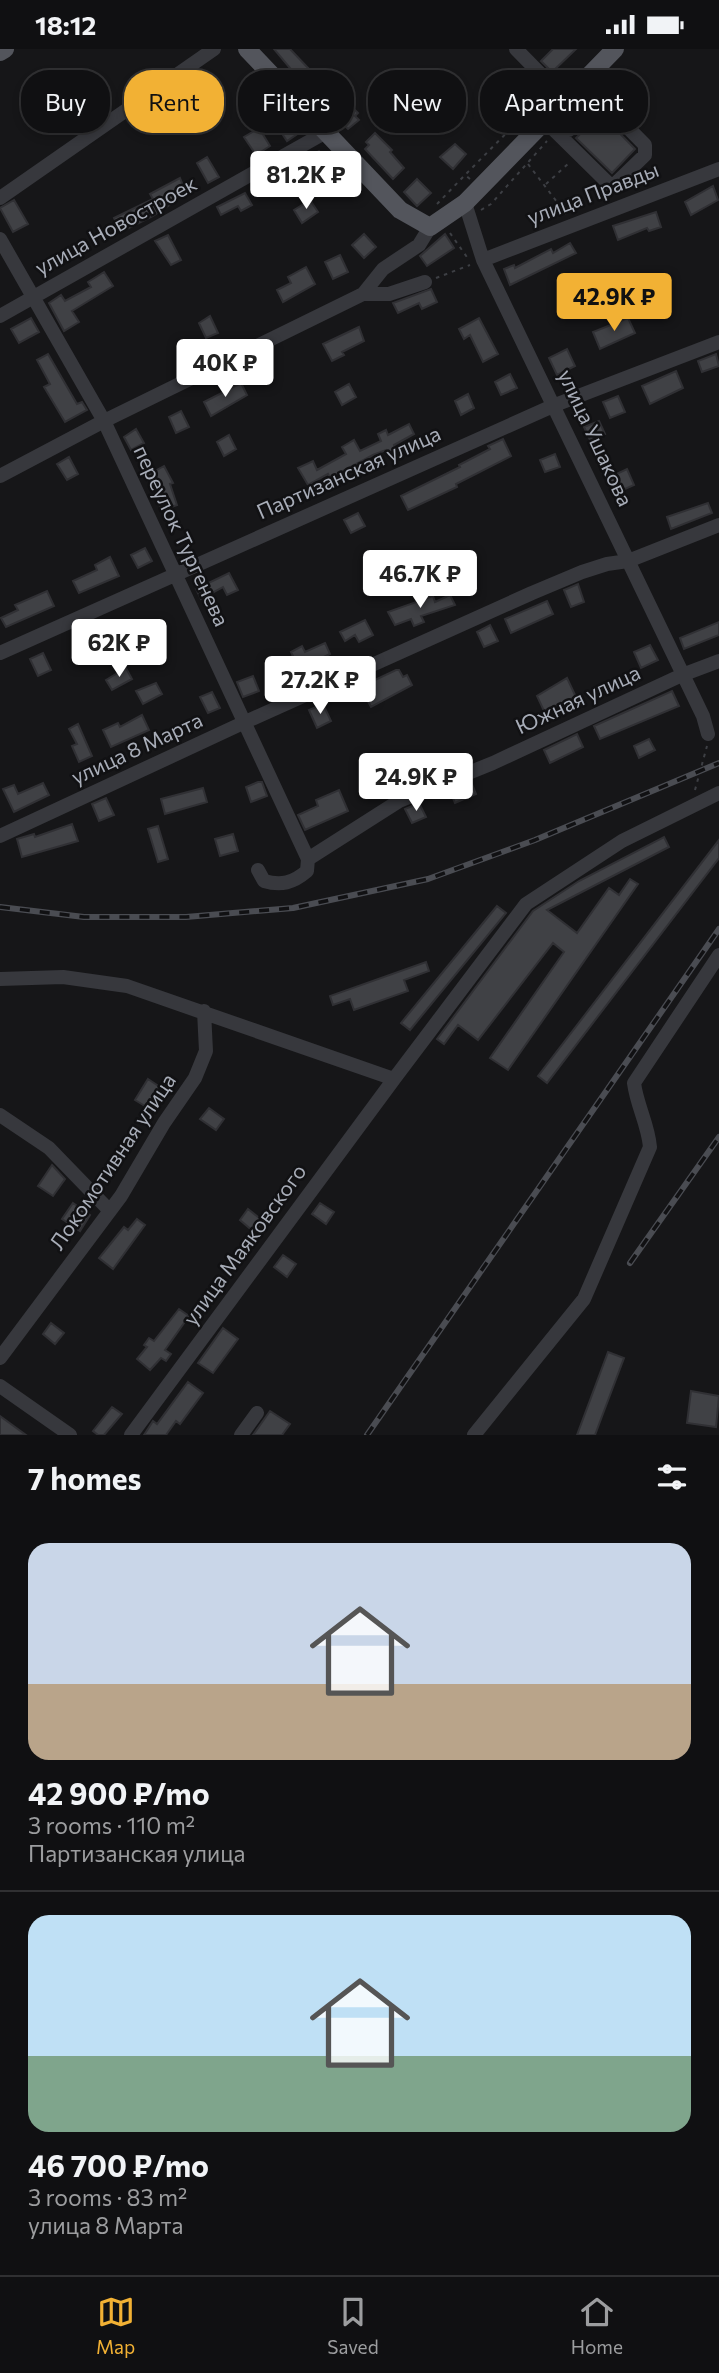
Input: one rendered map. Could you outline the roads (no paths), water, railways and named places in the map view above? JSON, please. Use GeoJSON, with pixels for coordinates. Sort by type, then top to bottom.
{"type":"FeatureCollection","features":[{"type":"Feature","properties":{"kind":"main road"},"geometry":{"type":"LineString","coordinates":[[0,52],[5,49]]}},
{"type":"Feature","properties":{"kind":"main road"},"geometry":{"type":"LineString","coordinates":[[247,49],[267,70]]}},
{"type":"Feature","properties":{"kind":"main road"},"geometry":{"type":"LineString","coordinates":[[595,70],[615,49]]}},
{"type":"Feature","properties":{"kind":"main road"},"geometry":{"type":"LineString","coordinates":[[327,133],[400,210],[438,228],[533,133]]}},
{"type":"Feature","properties":{"kind":"street"},"geometry":{"type":"LineString","coordinates":[[0,198],[214,49]]}},
{"type":"Feature","properties":{"kind":"street"},"geometry":{"type":"LineString","coordinates":[[516,49],[537,70]]}},
{"type":"Feature","properties":{"kind":"street","name":"улица Новостроек"},"geometry":{"type":"LineString","coordinates":[[0,316],[324,133]]}},
{"type":"Feature","properties":{"kind":"street"},"geometry":{"type":"LineString","coordinates":[[557,133],[605,182],[615,184],[646,151],[645,145],[633,133]]}},
{"type":"Feature","properties":{"kind":"street","name":"улица Правды"},"geometry":{"type":"LineString","coordinates":[[483,260],[719,169]]}},
{"type":"Feature","properties":{"kind":"street","name":"улица Ушакова"},"geometry":{"type":"LineString","coordinates":[[465,203],[483,260],[703,716],[708,734]]}},
{"type":"Feature","properties":{"kind":"street"},"geometry":{"type":"LineString","coordinates":[[0,476],[104,421],[363,294],[383,269],[419,245],[438,228]]}},
{"type":"Feature","properties":{"kind":"street","name":"переулок Тургенева"},"geometry":{"type":"LineString","coordinates":[[0,239],[104,421],[308,859]]}},
{"type":"Feature","properties":{"kind":"street"},"geometry":{"type":"LineString","coordinates":[[363,294],[389,294],[425,282]]}},
{"type":"Feature","properties":{"kind":"street","name":"Партизанская улица"},"geometry":{"type":"LineString","coordinates":[[0,653],[555,405],[719,342]]}},
{"type":"Feature","properties":{"kind":"street","name":"улица 8 Марта"},"geometry":{"type":"LineString","coordinates":[[0,836],[532,593],[607,564],[628,561],[719,525]]}},
{"type":"Feature","properties":{"kind":"street","name":"Южная улица"},"geometry":{"type":"LineString","coordinates":[[258,870],[264,881],[286,883],[307,871],[308,859],[399,801],[719,661]]}},
{"type":"Feature","properties":{"kind":"street","name":"улица Маяковского"},"geometry":{"type":"LineString","coordinates":[[131,1435],[526,904],[622,841],[719,793]]}},
{"type":"Feature","properties":{"kind":"street"},"geometry":{"type":"LineString","coordinates":[[474,1435],[584,1299],[650,1147],[648,1128],[636,1099],[634,1083],[719,955]]}},
{"type":"Feature","properties":{"kind":"street"},"geometry":{"type":"LineString","coordinates":[[0,979],[63,977],[127,986],[394,1079]]}},
{"type":"Feature","properties":{"kind":"street","name":"Локомотивная улица"},"geometry":{"type":"LineString","coordinates":[[0,1358],[110,1211],[195,1078],[206,1051],[204,1011]]}},
{"type":"Feature","properties":{"kind":"street"},"geometry":{"type":"LineString","coordinates":[[0,1115],[49,1148],[110,1211]]}},
{"type":"Feature","properties":{"kind":"street"},"geometry":{"type":"LineString","coordinates":[[0,1386],[70,1435]]}},
{"type":"Feature","properties":{"kind":"street"},"geometry":{"type":"LineString","coordinates":[[241,1435],[257,1412]]}},
{"type":"Feature","properties":{"kind":"railway"},"geometry":{"type":"LineString","coordinates":[[0,907],[84,917],[186,917],[293,908],[428,879],[535,840],[719,763]]}},
{"type":"Feature","properties":{"kind":"railway"},"geometry":{"type":"LineString","coordinates":[[367,1435],[719,929]]}},
{"type":"Feature","properties":{"kind":"railway"},"geometry":{"type":"LineString","coordinates":[[630,1263],[719,1137]]}}]}
